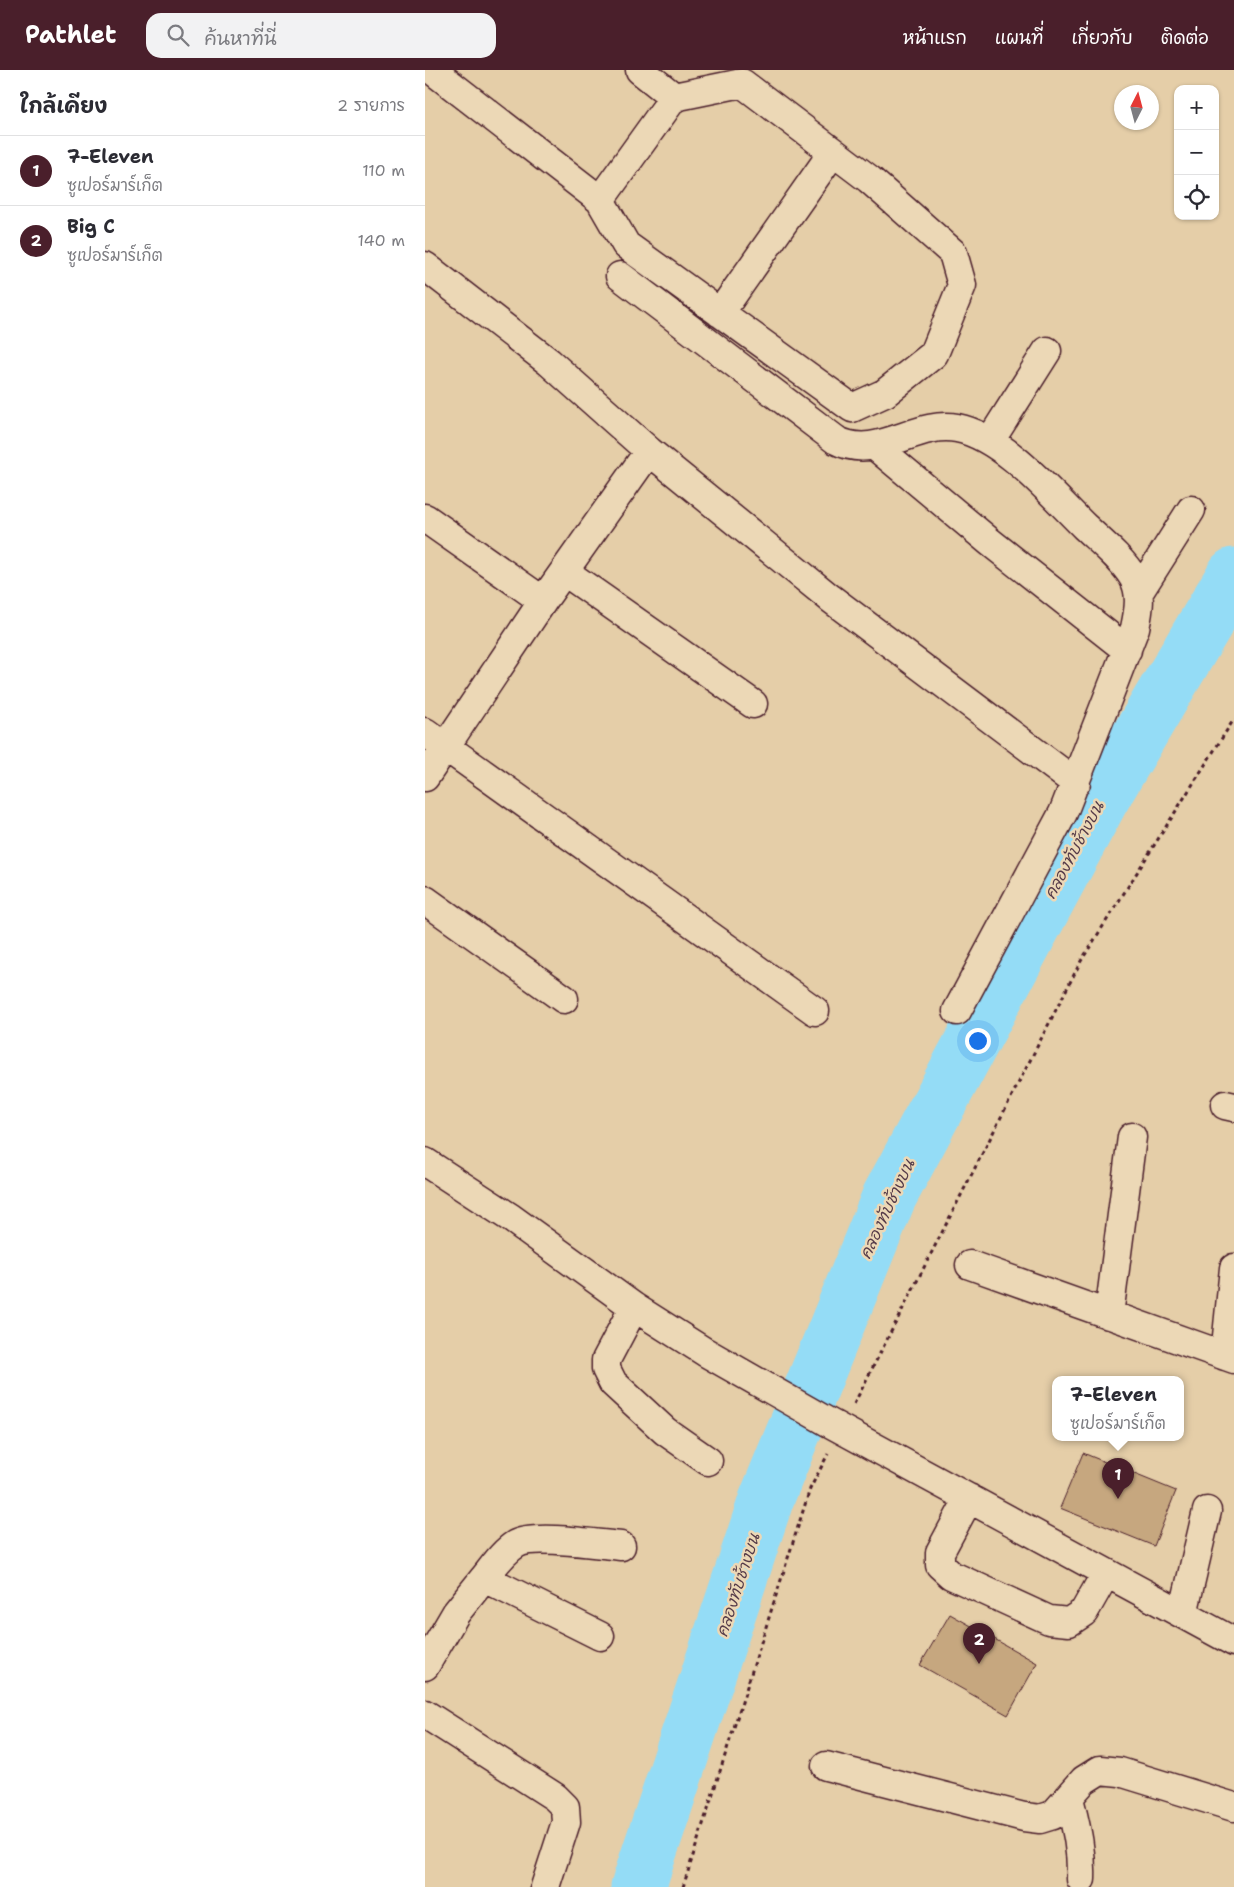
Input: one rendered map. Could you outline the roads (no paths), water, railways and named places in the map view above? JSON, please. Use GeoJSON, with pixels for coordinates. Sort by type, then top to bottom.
{"type":"FeatureCollection","features":[{"type":"Feature","properties":{"kind":"street"},"geometry":{"type":"LineString","coordinates":[[432,70],[463,80],[600,200],[625,245],[852,408],[885,393],[935,354],[962,285],[953,253],[869,179],[742,82],[674,97],[600,200]]}},
{"type":"Feature","properties":{"kind":"street"},"geometry":{"type":"LineString","coordinates":[[639,70],[674,97]]}},
{"type":"Feature","properties":{"kind":"street"},"geometry":{"type":"LineString","coordinates":[[720,313],[833,152]]}},
{"type":"Feature","properties":{"kind":"street"},"geometry":{"type":"LineString","coordinates":[[425,266],[549,362],[649,451],[831,598],[1076,783]]}},
{"type":"Feature","properties":{"kind":"street"},"geometry":{"type":"LineString","coordinates":[[620,276],[846,446],[860,448],[875,446],[937,428],[957,428],[982,436],[1015,459],[1114,555],[1132,576],[1139,592],[1139,609],[1135,628],[1076,783],[1051,838],[1040,855],[957,1012]]}},
{"type":"Feature","properties":{"kind":"street"},"geometry":{"type":"LineString","coordinates":[[990,442],[1047,351]]}},
{"type":"Feature","properties":{"kind":"street"},"geometry":{"type":"LineString","coordinates":[[875,446],[990,542],[1127,650]]}},
{"type":"Feature","properties":{"kind":"street"},"geometry":{"type":"LineString","coordinates":[[425,777],[435,740],[565,572],[649,451]]}},
{"type":"Feature","properties":{"kind":"street"},"geometry":{"type":"LineString","coordinates":[[1139,592],[1191,510]]}},
{"type":"Feature","properties":{"kind":"street"},"geometry":{"type":"LineString","coordinates":[[425,518],[543,601]]}},
{"type":"Feature","properties":{"kind":"street"},"geometry":{"type":"LineString","coordinates":[[565,572],[753,704]]}},
{"type":"Feature","properties":{"kind":"street"},"geometry":{"type":"LineString","coordinates":[[435,740],[815,1011]]}},
{"type":"Feature","properties":{"kind":"street"},"geometry":{"type":"LineString","coordinates":[[425,900],[564,999]]}},
{"type":"Feature","properties":{"kind":"street"},"geometry":{"type":"LineString","coordinates":[[1109,1315],[1132,1137]]}},
{"type":"Feature","properties":{"kind":"street"},"geometry":{"type":"LineString","coordinates":[[425,1162],[511,1218],[634,1307],[705,1352],[835,1426],[1234,1642]]}},
{"type":"Feature","properties":{"kind":"street"},"geometry":{"type":"LineString","coordinates":[[970,1264],[1230,1357],[1234,1268]]}},
{"type":"Feature","properties":{"kind":"street"},"geometry":{"type":"LineString","coordinates":[[634,1307],[606,1360],[606,1369],[613,1383],[665,1431],[708,1461]]}},
{"type":"Feature","properties":{"kind":"street"},"geometry":{"type":"LineString","coordinates":[[969,1498],[940,1552],[940,1565],[951,1575],[1049,1620],[1069,1622],[1083,1612],[1106,1573]]}},
{"type":"Feature","properties":{"kind":"street"},"geometry":{"type":"LineString","coordinates":[[1183,1614],[1207,1511]]}},
{"type":"Feature","properties":{"kind":"street"},"geometry":{"type":"LineString","coordinates":[[425,1666],[456,1614],[508,1550],[517,1543],[537,1539],[621,1546]]}},
{"type":"Feature","properties":{"kind":"street"},"geometry":{"type":"LineString","coordinates":[[484,1578],[600,1636]]}},
{"type":"Feature","properties":{"kind":"street"},"geometry":{"type":"LineString","coordinates":[[425,1714],[555,1797],[565,1806],[566,1822],[545,1887]]}},
{"type":"Feature","properties":{"kind":"street"},"geometry":{"type":"LineString","coordinates":[[826,1766],[1024,1817],[1041,1819],[1053,1815],[1084,1780],[1100,1770],[1120,1772],[1234,1806]]}},
{"type":"Feature","properties":{"kind":"street"},"geometry":{"type":"LineString","coordinates":[[1069,1798],[1080,1838],[1082,1855],[1081,1879]]}},
{"type":"Feature","properties":{"kind":"waterway","name":"คลองทับช้างบน"},"geometry":{"type":"LineString","coordinates":[[638,1887],[766,1500],[889,1197],[1101,800],[1234,575]]}},
{"type":"Feature","properties":{"kind":"place","name":"7-Eleven"},"geometry":{"type":"Point","coordinates":[1118,1499]}},
{"type":"Feature","properties":{"kind":"place","name":"Big C"},"geometry":{"type":"Point","coordinates":[979,1664]}}]}
